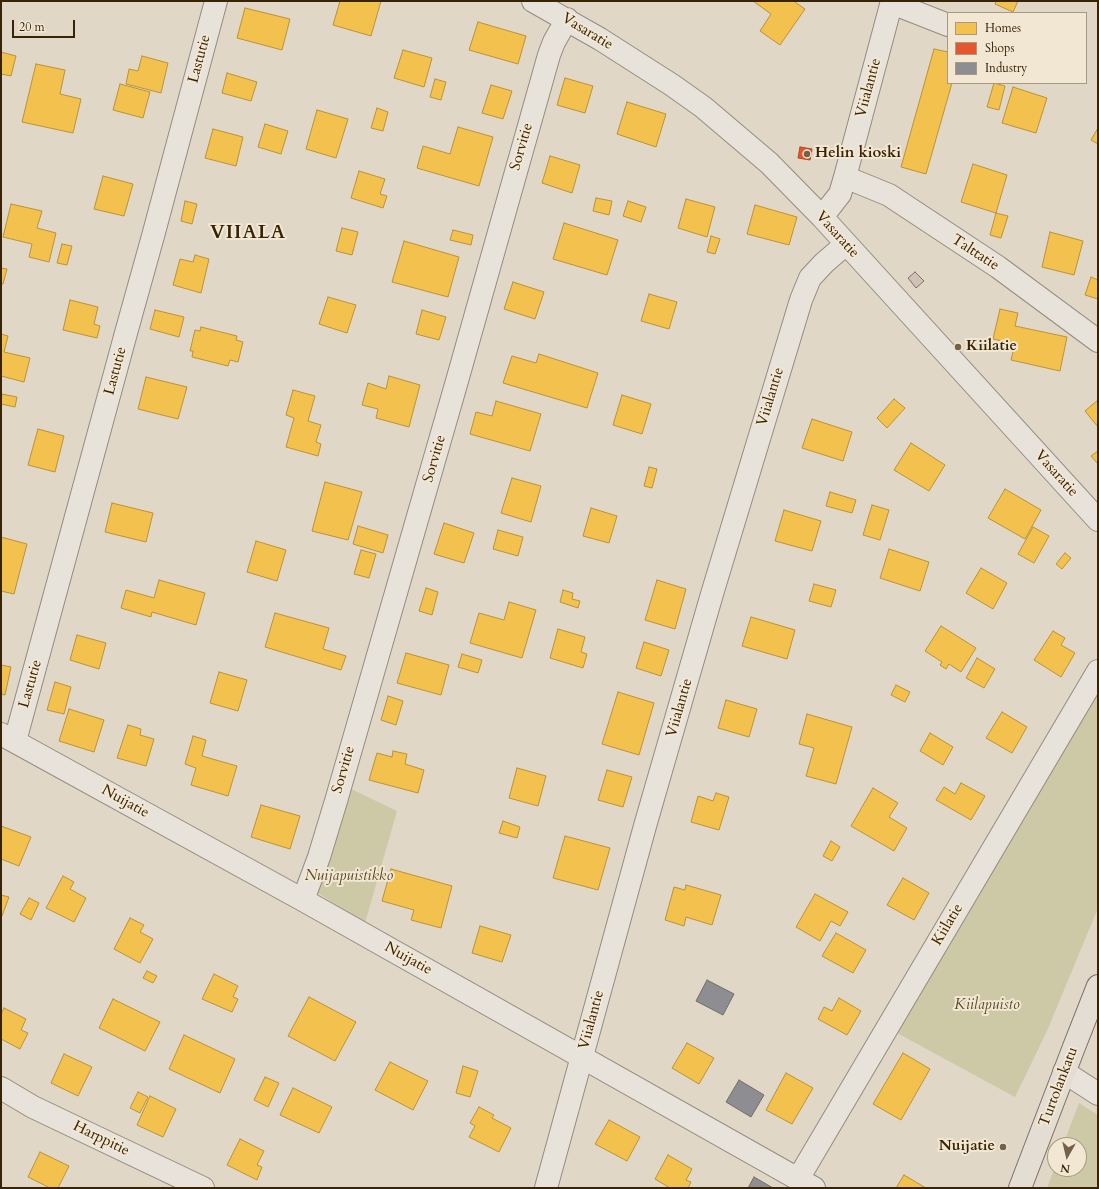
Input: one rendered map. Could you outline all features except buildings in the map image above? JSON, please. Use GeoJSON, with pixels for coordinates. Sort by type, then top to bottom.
{"type":"FeatureCollection","features":[{"type":"Feature","properties":{"kind":"main road","name":"Turtolankatu"},"geometry":{"type":"LineString","coordinates":[[1020,1188],[1098,986]]}},
{"type":"Feature","properties":{"kind":"street","name":"Lastutie"},"geometry":{"type":"LineString","coordinates":[[8,738],[126,333],[216,1]]}},
{"type":"Feature","properties":{"kind":"street","name":"Vasaratie"},"geometry":{"type":"LineString","coordinates":[[533,1],[567,19],[638,62],[703,107],[769,163],[846,244],[1098,520]]}},
{"type":"Feature","properties":{"kind":"street"},"geometry":{"type":"LineString","coordinates":[[892,2],[947,25]]}},
{"type":"Feature","properties":{"kind":"street","name":"Viialantie"},"geometry":{"type":"LineString","coordinates":[[822,218],[840,194],[892,2]]}},
{"type":"Feature","properties":{"kind":"street","name":"Sorvitie"},"geometry":{"type":"LineString","coordinates":[[302,900],[319,857],[332,815],[549,55],[554,42],[567,19]]}},
{"type":"Feature","properties":{"kind":"street","name":"Talttatie"},"geometry":{"type":"LineString","coordinates":[[845,177],[889,195],[998,267],[1098,341]]}},
{"type":"Feature","properties":{"kind":"street","name":"Viialantie"},"geometry":{"type":"LineString","coordinates":[[546,1188],[647,818],[712,594],[801,300],[810,278],[824,263],[846,244]]}},
{"type":"Feature","properties":{"kind":"street","name":"Kiilatie"},"geometry":{"type":"LineString","coordinates":[[806,1183],[1098,671]]}},
{"type":"Feature","properties":{"kind":"street","name":"Nuijatie"},"geometry":{"type":"LineString","coordinates":[[8,738],[302,900],[806,1183]]}},
{"type":"Feature","properties":{"kind":"street"},"geometry":{"type":"LineString","coordinates":[[1064,1072],[1098,1094]]}},
{"type":"Feature","properties":{"kind":"street","name":"Harppitie"},"geometry":{"type":"LineString","coordinates":[[1,1088],[33,1107],[203,1188]]}},
{"type":"Feature","properties":{"kind":"green space","name":"Kiilapuisto"},"geometry":{"type":"Polygon","coordinates":[[[1098,691],[1098,908],[1047,1031],[1015,1097],[897,1033],[1098,691]]]}},
{"type":"Feature","properties":{"kind":"green space","name":"Nuijapuistikko"},"geometry":{"type":"Polygon","coordinates":[[[347,787],[397,811],[365,923],[316,892],[347,787]]]}},
{"type":"Feature","properties":{"kind":"green space"},"geometry":{"type":"Polygon","coordinates":[[[1079,1103],[1098,1115],[1098,1188],[1047,1188],[1051,1177],[1087,1177],[1087,1137],[1066,1137],[1079,1103]]]}},
{"type":"Feature","properties":{"kind":"place","name":"Helin kioski"},"geometry":{"type":"Point","coordinates":[807,154]}},
{"type":"Feature","properties":{"kind":"place","name":"Kiilatie"},"geometry":{"type":"Point","coordinates":[958,347]}},
{"type":"Feature","properties":{"kind":"place","name":"Nuijatie"},"geometry":{"type":"Point","coordinates":[1003,1147]}},
{"type":"Feature","properties":{"kind":"district","name":"VIIALA"},"geometry":{"type":"Point","coordinates":[248,234]}}]}
